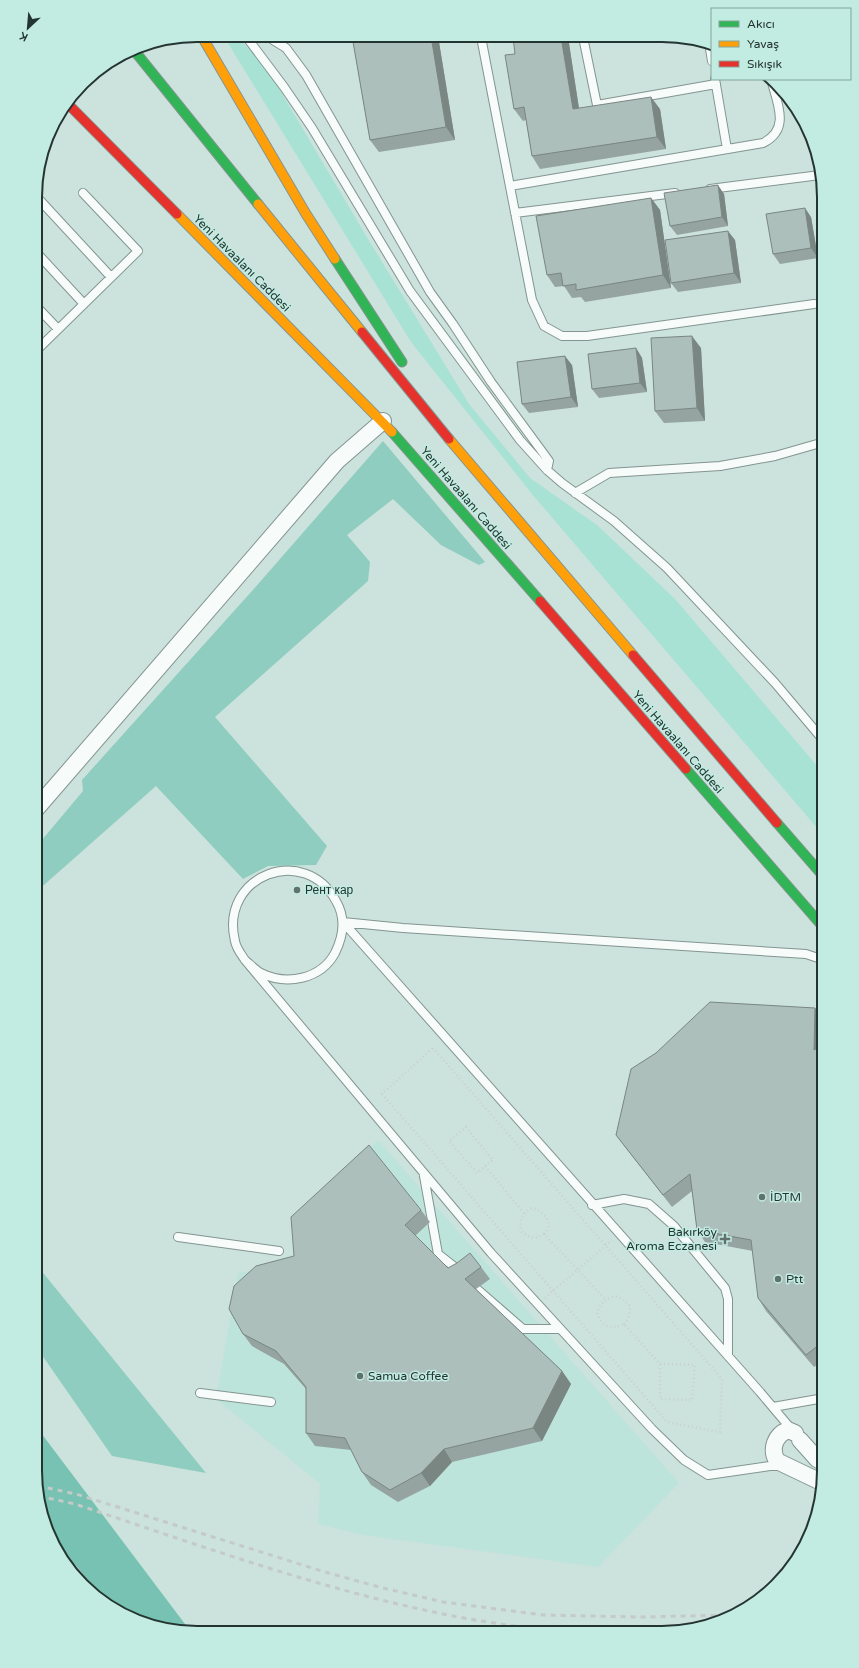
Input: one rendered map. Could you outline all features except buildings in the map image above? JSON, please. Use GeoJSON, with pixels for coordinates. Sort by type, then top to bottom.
{"type":"FeatureCollection","features":[{"type":"Feature","properties":{"kind":"main road"},"geometry":{"type":"LineString","coordinates":[[205,42],[306,214],[409,373]]}},
{"type":"Feature","properties":{"kind":"main road","name":"Yeni Havaalanı Caddesi"},"geometry":{"type":"LineString","coordinates":[[137,54],[454,446],[817,869]]}},
{"type":"Feature","properties":{"kind":"main road","name":"Yeni Havaalanı Caddesi"},"geometry":{"type":"LineString","coordinates":[[71,107],[383,421],[817,920]]}},
{"type":"Feature","properties":{"kind":"main road"},"geometry":{"type":"LineString","coordinates":[[85,134],[121,158]]}},
{"type":"Feature","properties":{"kind":"main road"},"geometry":{"type":"LineString","coordinates":[[418,386],[454,446]]}},
{"type":"Feature","properties":{"kind":"street"},"geometry":{"type":"LineString","coordinates":[[42,802],[337,461],[383,421]]}},
{"type":"Feature","properties":{"kind":"street"},"geometry":{"type":"LineString","coordinates":[[817,1459],[797,1437],[788,1430],[782,1432],[774,1445],[773,1454],[777,1461],[817,1480]]}},
{"type":"Feature","properties":{"kind":"lane"},"geometry":{"type":"LineString","coordinates":[[250,42],[312,128],[410,291],[520,440],[547,470],[614,520],[667,568],[775,683],[817,733]]}},
{"type":"Feature","properties":{"kind":"lane"},"geometry":{"type":"LineString","coordinates":[[276,42],[286,48],[306,75],[430,292],[491,382],[549,461],[547,470]]}},
{"type":"Feature","properties":{"kind":"lane"},"geometry":{"type":"LineString","coordinates":[[482,42],[532,300],[544,326],[562,336],[587,336],[814,304]]}},
{"type":"Feature","properties":{"kind":"lane"},"geometry":{"type":"LineString","coordinates":[[584,42],[597,105],[716,82],[727,149]]}},
{"type":"Feature","properties":{"kind":"lane"},"geometry":{"type":"LineString","coordinates":[[510,186],[763,143],[770,140],[776,133],[781,122],[773,88]]}},
{"type":"Feature","properties":{"kind":"lane"},"geometry":{"type":"LineString","coordinates":[[703,189],[816,176]]}},
{"type":"Feature","properties":{"kind":"lane"},"geometry":{"type":"LineString","coordinates":[[515,213],[687,191]]}},
{"type":"Feature","properties":{"kind":"lane"},"geometry":{"type":"LineString","coordinates":[[42,345],[138,251],[83,193]]}},
{"type":"Feature","properties":{"kind":"lane"},"geometry":{"type":"LineString","coordinates":[[42,203],[111,278]]}},
{"type":"Feature","properties":{"kind":"lane"},"geometry":{"type":"LineString","coordinates":[[42,258],[84,304]]}},
{"type":"Feature","properties":{"kind":"lane"},"geometry":{"type":"LineString","coordinates":[[42,312],[58,329]]}},
{"type":"Feature","properties":{"kind":"lane"},"geometry":{"type":"LineString","coordinates":[[575,492],[609,473],[720,466],[775,456],[817,444]]}},
{"type":"Feature","properties":{"kind":"lane"},"geometry":{"type":"LineString","coordinates":[[245,960],[260,973],[278,980],[298,979],[310,975],[316,972],[331,959],[340,942],[343,922],[339,906],[331,892],[317,878],[299,871],[280,871],[261,877],[246,889],[236,905],[232,924],[235,943],[245,960],[424,1175],[537,1305],[652,1430],[684,1460],[708,1475],[770,1466],[788,1466]]}},
{"type":"Feature","properties":{"kind":"lane"},"geometry":{"type":"LineString","coordinates":[[343,922],[403,928],[806,954],[817,958]]}},
{"type":"Feature","properties":{"kind":"lane"},"geometry":{"type":"LineString","coordinates":[[343,922],[592,1205],[728,1356],[797,1437]]}},
{"type":"Feature","properties":{"kind":"lane"},"geometry":{"type":"LineString","coordinates":[[424,1175],[438,1254],[466,1276]]}},
{"type":"Feature","properties":{"kind":"lane"},"geometry":{"type":"LineString","coordinates":[[592,1205],[624,1198],[649,1204],[674,1226],[725,1288],[728,1299],[728,1356]]}},
{"type":"Feature","properties":{"kind":"lane"},"geometry":{"type":"LineString","coordinates":[[178,1237],[279,1251]]}},
{"type":"Feature","properties":{"kind":"lane"},"geometry":{"type":"LineString","coordinates":[[477,1289],[523,1329],[559,1329]]}},
{"type":"Feature","properties":{"kind":"lane"},"geometry":{"type":"LineString","coordinates":[[200,1393],[271,1402]]}},
{"type":"Feature","properties":{"kind":"lane"},"geometry":{"type":"LineString","coordinates":[[773,1408],[817,1399]]}},
{"type":"Feature","properties":{"kind":"path"},"geometry":{"type":"LineString","coordinates":[[433,1048],[605,1245],[722,1379],[720,1432],[667,1422],[382,1094],[433,1048]]}},
{"type":"Feature","properties":{"kind":"path"},"geometry":{"type":"LineString","coordinates":[[466,1127],[493,1160],[485,1166],[476,1173],[449,1141],[466,1127]]}},
{"type":"Feature","properties":{"kind":"path"},"geometry":{"type":"LineString","coordinates":[[485,1166],[524,1213]]}},
{"type":"Feature","properties":{"kind":"path"},"geometry":{"type":"LineString","coordinates":[[532,1208],[539,1209],[546,1214],[549,1222],[548,1231],[544,1234],[539,1238],[533,1238],[521,1231],[520,1222],[524,1213],[532,1208]]}},
{"type":"Feature","properties":{"kind":"path"},"geometry":{"type":"LineString","coordinates":[[544,1234],[605,1299]]}},
{"type":"Feature","properties":{"kind":"path"},"geometry":{"type":"LineString","coordinates":[[537,1305],[605,1245],[619,1235]]}},
{"type":"Feature","properties":{"kind":"path"},"geometry":{"type":"LineString","coordinates":[[615,1296],[623,1299],[630,1306],[628,1320],[624,1324],[614,1328],[607,1326],[600,1320],[597,1312],[605,1299],[615,1296]]}},
{"type":"Feature","properties":{"kind":"path"},"geometry":{"type":"LineString","coordinates":[[624,1324],[660,1364],[660,1399],[692,1400],[695,1365],[660,1364]]}},
{"type":"Feature","properties":{"kind":"shaded area"},"geometry":{"type":"Polygon","coordinates":[[[227,42],[242,42],[265,65],[368,239],[469,404],[530,478],[597,525],[675,599],[817,766],[817,828],[532,494],[411,342],[227,42]]]}},
{"type":"Feature","properties":{"kind":"shaded area"},"geometry":{"type":"Polygon","coordinates":[[[383,441],[485,562],[479,565],[441,545],[393,499],[347,535],[370,562],[368,581],[215,717],[327,846],[316,865],[268,866],[243,879],[156,786],[42,887],[42,840],[83,791],[82,780],[252,591],[383,441]]]}},
{"type":"Feature","properties":{"kind":"shaded area"},"geometry":{"type":"Polygon","coordinates":[[[378,1140],[679,1483],[598,1567],[363,1535],[318,1524],[320,1484],[216,1399],[238,1273],[294,1264],[296,1218],[378,1140]]]}},
{"type":"Feature","properties":{"kind":"shaded area"},"geometry":{"type":"Polygon","coordinates":[[[42,1272],[206,1473],[112,1456],[42,1355],[42,1272]]]}},
{"type":"Feature","properties":{"kind":"shaded area"},"geometry":{"type":"Polygon","coordinates":[[[42,1434],[186,1626],[157,1621],[128,1610],[95,1588],[88,1582],[68,1557],[58,1540],[47,1511],[42,1481],[42,1434]]]}},
{"type":"Feature","properties":{"kind":"railway"},"geometry":{"type":"LineString","coordinates":[[43,1487],[76,1494],[325,1572],[379,1587],[443,1602],[543,1615],[640,1617],[718,1615]]}},
{"type":"Feature","properties":{"kind":"railway"},"geometry":{"type":"LineString","coordinates":[[44,1497],[75,1504],[228,1555],[331,1586],[434,1612],[514,1626]]}},
{"type":"Feature","properties":{"kind":"traffic: fast"},"geometry":{"type":"LineString","coordinates":[[137,54],[258,204]]}},
{"type":"Feature","properties":{"kind":"traffic: fast"},"geometry":{"type":"LineString","coordinates":[[335,259],[402,362]]}},
{"type":"Feature","properties":{"kind":"traffic: fast"},"geometry":{"type":"LineString","coordinates":[[392,432],[540,601]]}},
{"type":"Feature","properties":{"kind":"traffic: fast"},"geometry":{"type":"LineString","coordinates":[[686,769],[817,920]]}},
{"type":"Feature","properties":{"kind":"traffic: fast"},"geometry":{"type":"LineString","coordinates":[[777,823],[817,869]]}},
{"type":"Feature","properties":{"kind":"traffic: slow"},"geometry":{"type":"LineString","coordinates":[[205,42],[306,214],[335,259]]}},
{"type":"Feature","properties":{"kind":"traffic: slow"},"geometry":{"type":"LineString","coordinates":[[258,204],[362,332]]}},
{"type":"Feature","properties":{"kind":"traffic: slow"},"geometry":{"type":"LineString","coordinates":[[177,214],[392,432]]}},
{"type":"Feature","properties":{"kind":"traffic: slow"},"geometry":{"type":"LineString","coordinates":[[449,439],[633,655]]}},
{"type":"Feature","properties":{"kind":"traffic: jam"},"geometry":{"type":"LineString","coordinates":[[71,107],[177,214]]}},
{"type":"Feature","properties":{"kind":"traffic: jam"},"geometry":{"type":"LineString","coordinates":[[362,332],[449,439]]}},
{"type":"Feature","properties":{"kind":"traffic: jam"},"geometry":{"type":"LineString","coordinates":[[540,601],[686,769]]}},
{"type":"Feature","properties":{"kind":"traffic: jam"},"geometry":{"type":"LineString","coordinates":[[633,655],[777,823]]}},
{"type":"Feature","properties":{"kind":"place","name":"Рент кар"},"geometry":{"type":"Point","coordinates":[297,890]}},
{"type":"Feature","properties":{"kind":"place","name":"İDTM"},"geometry":{"type":"Point","coordinates":[762,1197]}},
{"type":"Feature","properties":{"kind":"place","name":"Bakırköy Aroma Eczanesi"},"geometry":{"type":"Point","coordinates":[725,1239]}},
{"type":"Feature","properties":{"kind":"place","name":"Ptt"},"geometry":{"type":"Point","coordinates":[778,1279]}},
{"type":"Feature","properties":{"kind":"place","name":"Samua Coffee"},"geometry":{"type":"Point","coordinates":[360,1376]}}]}
